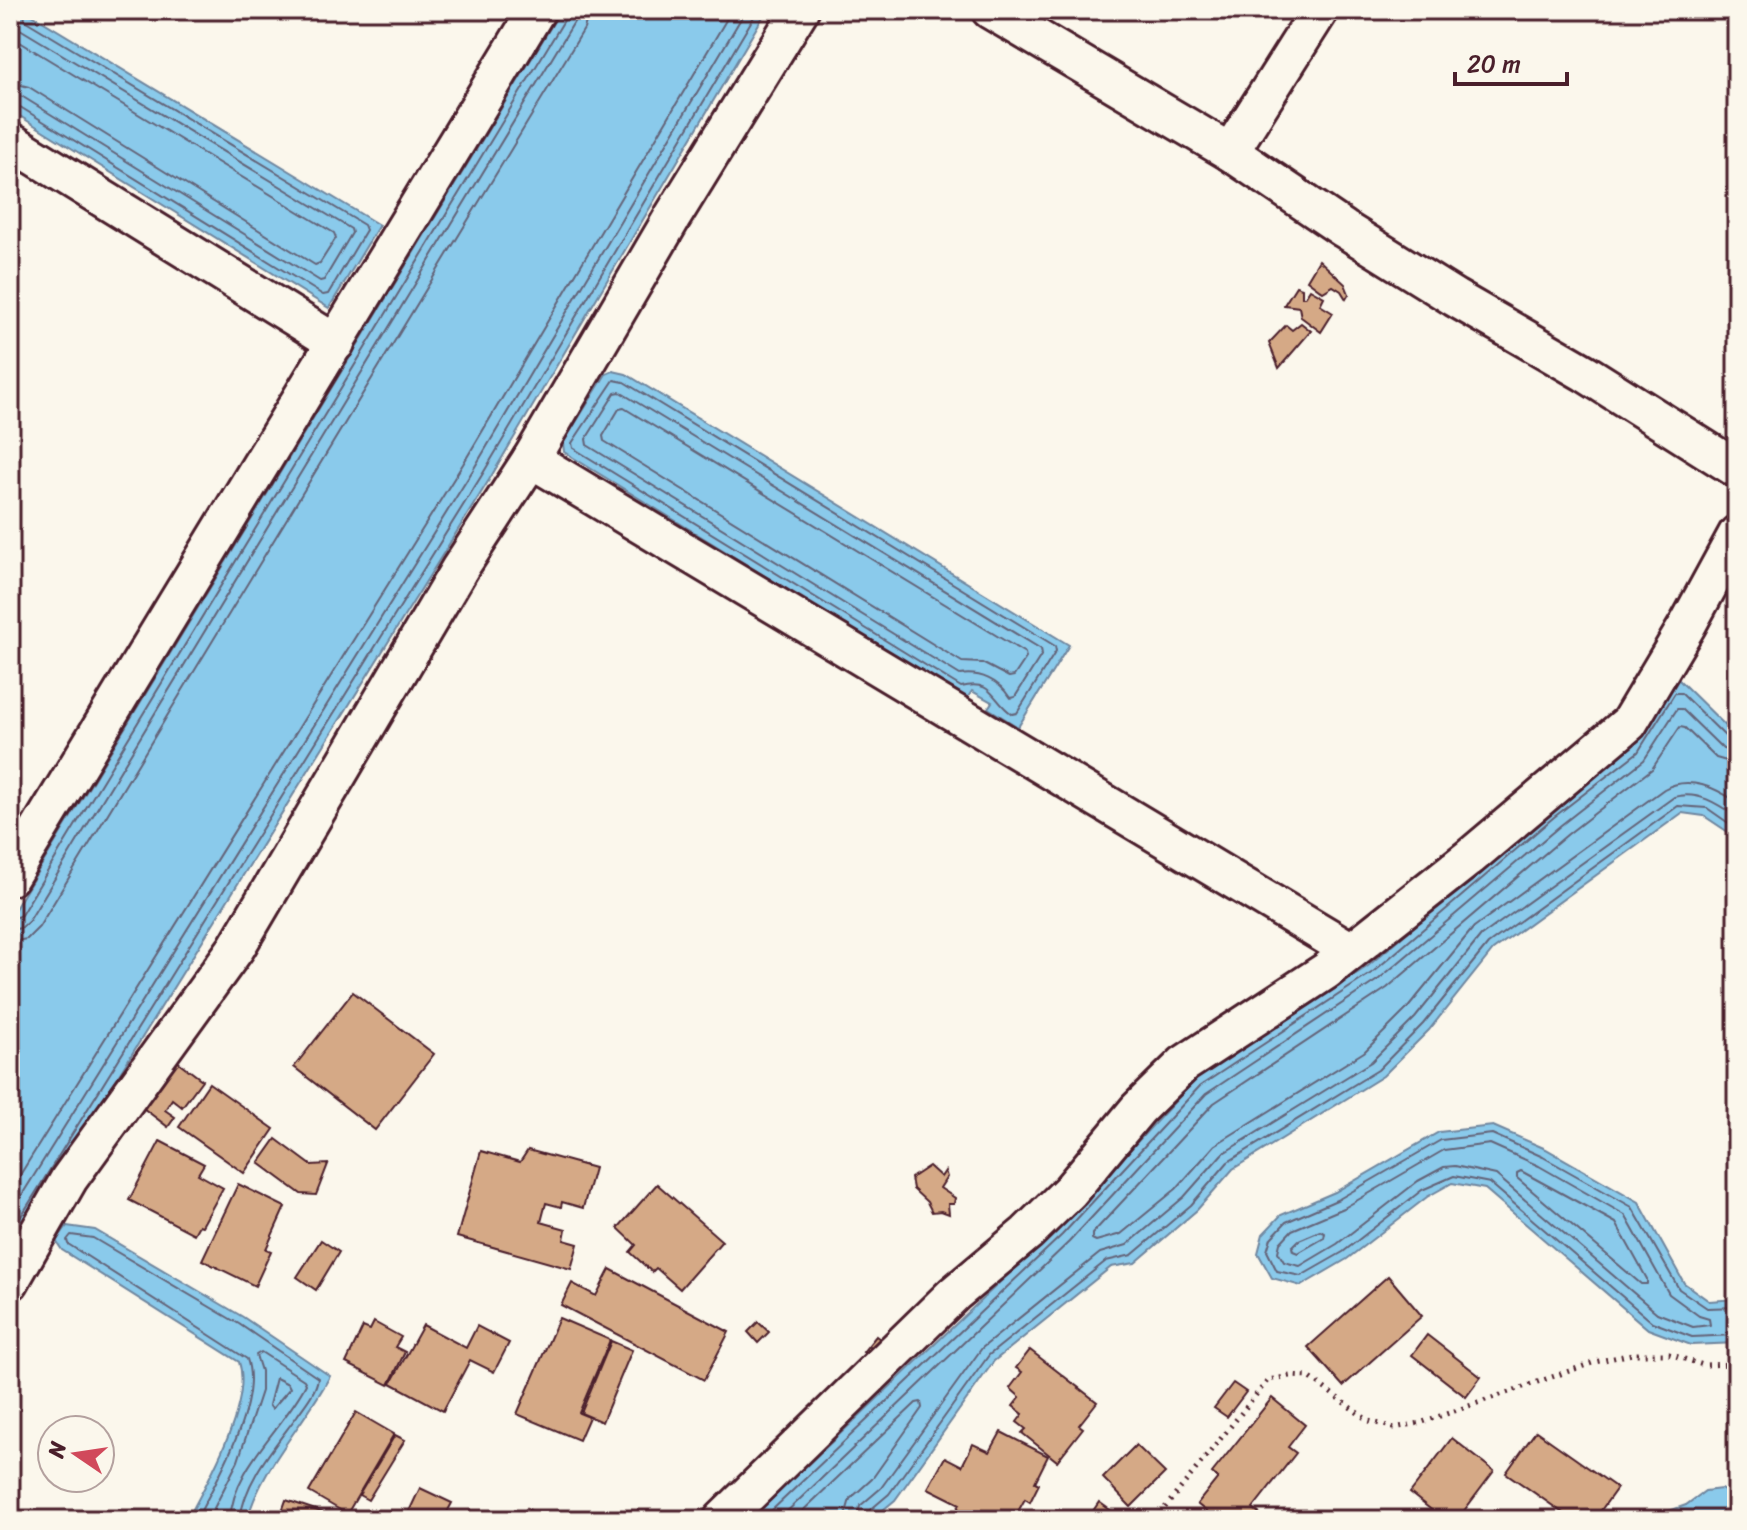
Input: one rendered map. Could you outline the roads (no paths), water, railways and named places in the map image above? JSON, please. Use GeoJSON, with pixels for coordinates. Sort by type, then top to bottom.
{"type":"FeatureCollection","features":[{"type":"Feature","properties":{"kind":"street"},"geometry":{"type":"LineString","coordinates":[[10,877],[537,10]]}},
{"type":"Feature","properties":{"kind":"street"},"geometry":{"type":"LineString","coordinates":[[10,1282],[69,1179],[236,948],[460,568],[531,459],[673,216],[800,10]]}},
{"type":"Feature","properties":{"kind":"street"},"geometry":{"type":"LineString","coordinates":[[990,10],[1230,152],[1344,229],[1585,373],[1737,469]]}},
{"type":"Feature","properties":{"kind":"street"},"geometry":{"type":"LineString","coordinates":[[1230,152],[1320,10]]}},
{"type":"Feature","properties":{"kind":"street"},"geometry":{"type":"LineString","coordinates":[[10,141],[336,343]]}},
{"type":"Feature","properties":{"kind":"street"},"geometry":{"type":"LineString","coordinates":[[531,459],[1350,950]]}},
{"type":"Feature","properties":{"kind":"street"},"geometry":{"type":"LineString","coordinates":[[722,1520],[954,1294],[1027,1233],[1070,1191],[1138,1109],[1184,1064],[1326,971],[1470,857],[1629,723],[1737,534]]}},
{"type":"Feature","properties":{"kind":"water"},"geometry":{"type":"Polygon","coordinates":[[[10,10],[24,10],[379,225],[329,308],[10,110],[10,10]]]}},
{"type":"Feature","properties":{"kind":"water"},"geometry":{"type":"Polygon","coordinates":[[[561,10],[767,10],[489,480],[10,1250],[10,917],[561,10]]]}},
{"type":"Feature","properties":{"kind":"water"},"geometry":{"type":"Polygon","coordinates":[[[613,371],[626,374],[1069,645],[1018,727],[988,708],[992,702],[972,691],[966,700],[564,452],[563,443],[606,374],[613,371]]]}},
{"type":"Feature","properties":{"kind":"water"},"geometry":{"type":"Polygon","coordinates":[[[1676,677],[1737,737],[1737,838],[1704,816],[1682,813],[1493,950],[1429,1030],[1383,1076],[1233,1169],[1197,1210],[1135,1263],[1111,1267],[994,1361],[895,1500],[871,1520],[757,1520],[761,1516],[760,1510],[1056,1229],[1195,1080],[1368,966],[1549,811],[1633,746],[1676,677]]]}},
{"type":"Feature","properties":{"kind":"water"},"geometry":{"type":"Polygon","coordinates":[[[1493,1126],[1546,1149],[1639,1202],[1684,1283],[1709,1301],[1737,1299],[1737,1343],[1691,1345],[1648,1329],[1485,1189],[1452,1183],[1427,1197],[1347,1259],[1301,1286],[1272,1278],[1258,1253],[1263,1234],[1281,1215],[1335,1192],[1439,1132],[1493,1126]]]}},
{"type":"Feature","properties":{"kind":"water"},"geometry":{"type":"Polygon","coordinates":[[[67,1226],[95,1230],[243,1317],[330,1376],[273,1464],[247,1520],[187,1520],[216,1465],[234,1420],[242,1379],[239,1362],[62,1250],[56,1241],[67,1226]]]}},
{"type":"Feature","properties":{"kind":"water"},"geometry":{"type":"Polygon","coordinates":[[[1721,1489],[1737,1500],[1737,1520],[1663,1520],[1666,1512],[1686,1505],[1705,1491],[1721,1489]]]}}]}
